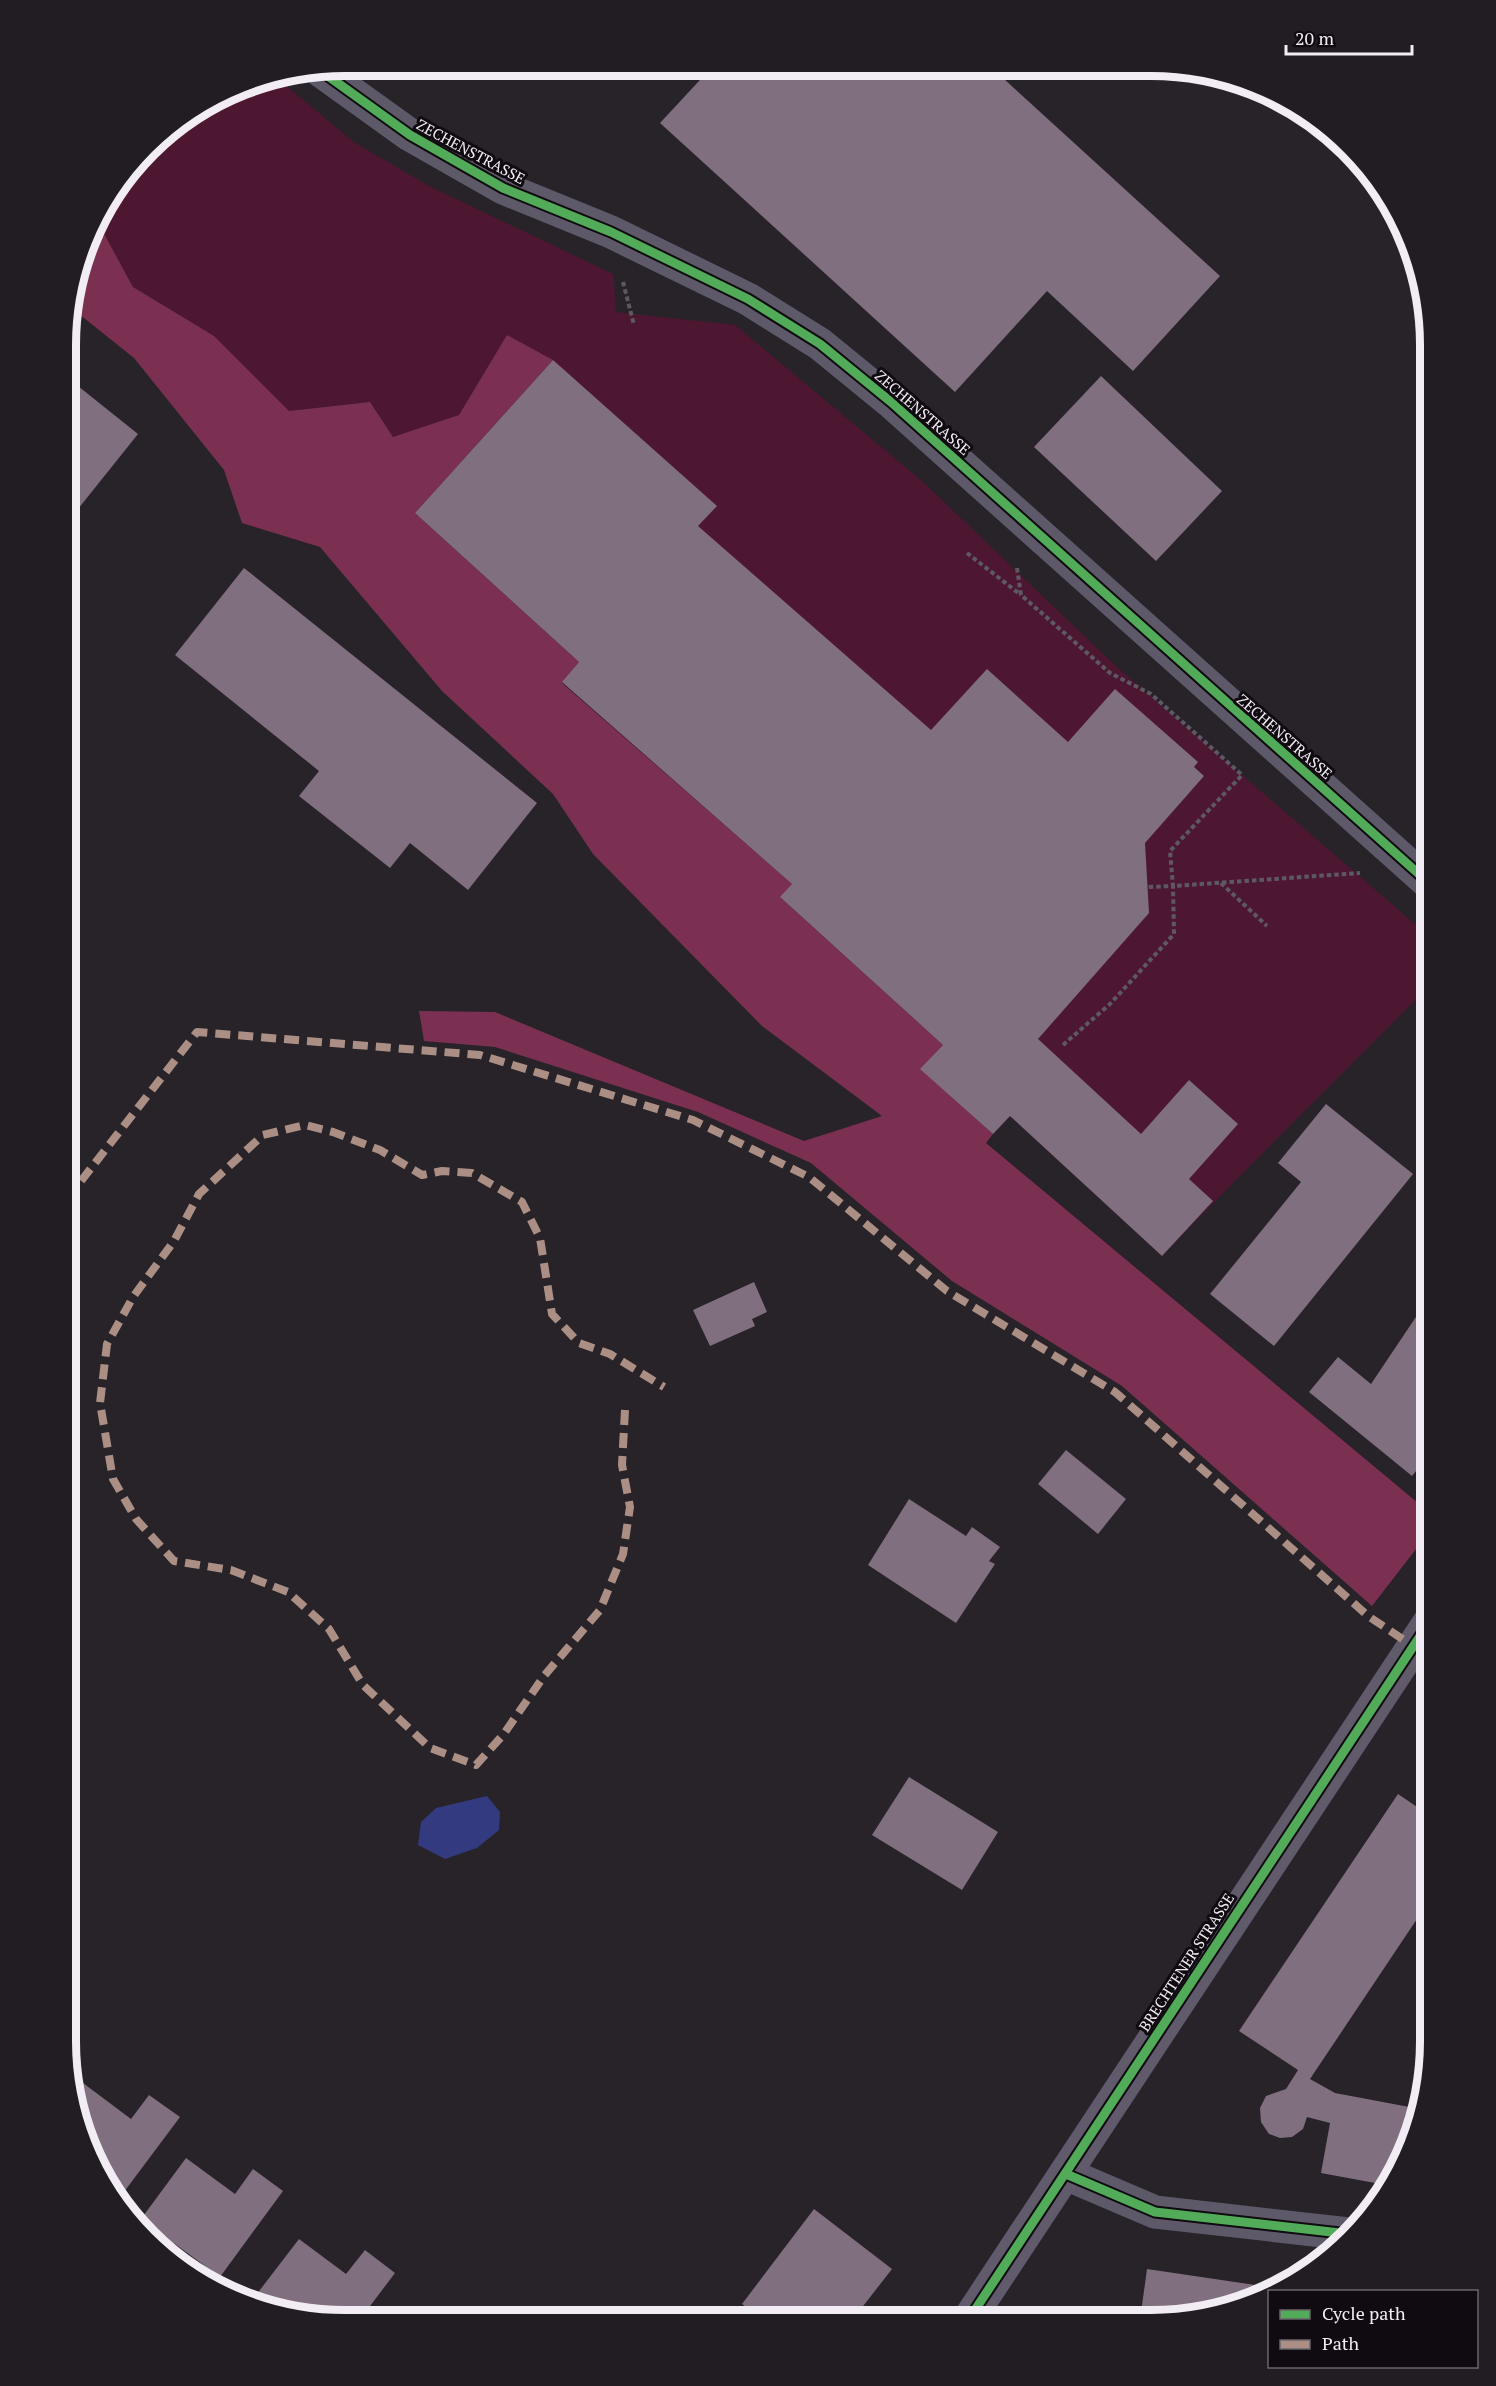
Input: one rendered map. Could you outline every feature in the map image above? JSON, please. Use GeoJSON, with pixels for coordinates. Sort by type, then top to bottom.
{"type":"FeatureCollection","features":[{"type":"Feature","properties":{"kind":"main road","name":"BRECHTENER STRASSE"},"geometry":{"type":"LineString","coordinates":[[975,2310],[1420,1636]]}},
{"type":"Feature","properties":{"kind":"street","name":"ZECHENSTRASSE"},"geometry":{"type":"LineString","coordinates":[[329,77],[410,135],[503,188],[611,232],[748,298],[820,344],[891,402],[1420,875]]}},
{"type":"Feature","properties":{"kind":"street"},"geometry":{"type":"LineString","coordinates":[[1066,2174],[1155,2212],[1339,2233]]}},
{"type":"Feature","properties":{"kind":"path"},"geometry":{"type":"LineString","coordinates":[[1008,508],[1021,595]]}},
{"type":"Feature","properties":{"kind":"path"},"geometry":{"type":"LineString","coordinates":[[967,554],[1021,595],[1110,673],[1151,694],[1242,775],[1170,851],[1174,934],[1110,1004],[1063,1045]]}},
{"type":"Feature","properties":{"kind":"path"},"geometry":{"type":"LineString","coordinates":[[1148,887],[1420,877]]}},
{"type":"Feature","properties":{"kind":"path"},"geometry":{"type":"LineString","coordinates":[[1221,883],[1267,926]]}},
{"type":"Feature","properties":{"kind":"shaded area"},"geometry":{"type":"Polygon","coordinates":[[[284,84],[355,143],[431,187],[613,274],[616,312],[735,325],[922,481],[1119,669],[1420,928],[1420,995],[1162,1256],[1010,1116],[993,1134],[920,1069],[943,1044],[780,897],[791,884],[562,682],[579,661],[415,513],[553,360],[507,335],[459,415],[393,437],[370,402],[289,411],[214,336],[133,287],[102,230],[132,182],[168,143],[211,112],[242,97],[284,84]]]}},
{"type":"Feature","properties":{"kind":"shaded area"},"geometry":{"type":"Polygon","coordinates":[[[102,230],[133,287],[214,336],[289,411],[370,402],[393,437],[459,415],[507,335],[553,360],[415,513],[579,662],[562,683],[792,884],[781,898],[943,1045],[921,1069],[993,1134],[986,1143],[1420,1505],[1420,1544],[1372,1606],[1122,1386],[952,1281],[811,1163],[698,1112],[495,1047],[424,1041],[419,1011],[495,1012],[804,1141],[882,1116],[762,1026],[593,854],[553,794],[442,691],[320,547],[242,523],[224,470],[134,358],[79,314],[86,276],[102,230]]]}},
{"type":"Feature","properties":{"kind":"shaded area"},"geometry":{"type":"Polygon","coordinates":[[[487,1796],[500,1812],[499,1830],[477,1848],[445,1859],[418,1845],[421,1822],[436,1808],[487,1796]]]}},
{"type":"Feature","properties":{"kind":"building"},"geometry":{"type":"Polygon","coordinates":[[[704,76],[1001,76],[1220,276],[1133,371],[1047,291],[955,392],[660,123],[704,76]]]}},
{"type":"Feature","properties":{"kind":"building"},"geometry":{"type":"Polygon","coordinates":[[[553,360],[717,506],[698,526],[931,730],[987,669],[1068,742],[1115,689],[1198,762],[1194,767],[1204,776],[1145,843],[1149,913],[1038,1039],[1141,1134],[1189,1080],[1238,1124],[1189,1179],[1213,1201],[1162,1256],[1010,1116],[993,1134],[920,1069],[943,1045],[780,897],[792,884],[562,682],[579,662],[415,513],[553,360]]]}},
{"type":"Feature","properties":{"kind":"building"},"geometry":{"type":"Polygon","coordinates":[[[1101,376],[1222,491],[1156,561],[1034,447],[1101,376]]]}},
{"type":"Feature","properties":{"kind":"building"},"geometry":{"type":"Polygon","coordinates":[[[76,384],[138,434],[76,512],[76,384]]]}},
{"type":"Feature","properties":{"kind":"building"},"geometry":{"type":"Polygon","coordinates":[[[244,568],[537,803],[468,890],[410,843],[390,868],[299,796],[319,771],[175,655],[244,568]]]}},
{"type":"Feature","properties":{"kind":"building"},"geometry":{"type":"Polygon","coordinates":[[[1326,1104],[1413,1174],[1274,1346],[1210,1294],[1301,1182],[1278,1163],[1326,1104]]]}},
{"type":"Feature","properties":{"kind":"building"},"geometry":{"type":"Polygon","coordinates":[[[754,1282],[767,1312],[752,1319],[755,1326],[710,1346],[693,1310],[754,1282]]]}},
{"type":"Feature","properties":{"kind":"building"},"geometry":{"type":"Polygon","coordinates":[[[1420,1311],[1420,1466],[1412,1476],[1309,1392],[1338,1357],[1371,1384],[1420,1311]]]}},
{"type":"Feature","properties":{"kind":"building"},"geometry":{"type":"Polygon","coordinates":[[[1066,1450],[1126,1499],[1098,1534],[1038,1484],[1066,1450]]]}},
{"type":"Feature","properties":{"kind":"building"},"geometry":{"type":"Polygon","coordinates":[[[909,1499],[966,1536],[972,1527],[1000,1547],[989,1561],[995,1564],[956,1623],[868,1565],[909,1499]]]}},
{"type":"Feature","properties":{"kind":"building"},"geometry":{"type":"Polygon","coordinates":[[[909,1777],[998,1832],[962,1890],[872,1835],[909,1777]]]}},
{"type":"Feature","properties":{"kind":"building"},"geometry":{"type":"Polygon","coordinates":[[[1398,1794],[1420,1809],[1420,1914],[1310,2079],[1335,2093],[1411,2107],[1399,2144],[1378,2184],[1321,2173],[1330,2123],[1307,2117],[1303,2129],[1292,2137],[1280,2138],[1269,2134],[1261,2122],[1260,2108],[1266,2096],[1286,2089],[1298,2070],[1239,2031],[1398,1794]]]}},
{"type":"Feature","properties":{"kind":"building"},"geometry":{"type":"Polygon","coordinates":[[[83,2083],[131,2119],[149,2095],[180,2117],[124,2192],[112,2175],[97,2144],[81,2086],[83,2083]]]}},
{"type":"Feature","properties":{"kind":"building"},"geometry":{"type":"Polygon","coordinates":[[[186,2158],[235,2194],[253,2169],[283,2191],[220,2277],[150,2226],[142,2217],[186,2158]]]}},
{"type":"Feature","properties":{"kind":"building"},"geometry":{"type":"Polygon","coordinates":[[[814,2209],[892,2269],[860,2310],[750,2310],[742,2304],[814,2209]]]}},
{"type":"Feature","properties":{"kind":"building"},"geometry":{"type":"Polygon","coordinates":[[[299,2239],[346,2274],[365,2250],[395,2273],[367,2310],[310,2307],[257,2294],[299,2239]]]}},
{"type":"Feature","properties":{"kind":"building"},"geometry":{"type":"Polygon","coordinates":[[[1147,2269],[1261,2286],[1203,2304],[1141,2310],[1147,2269]]]}},
{"type":"Feature","properties":{"kind":"tram line"},"geometry":{"type":"LineString","coordinates":[[962,2310],[1420,1616]]}},
{"type":"Feature","properties":{"kind":"tram line"},"geometry":{"type":"LineString","coordinates":[[989,2310],[1193,2003],[1420,1654]]}},
{"type":"Feature","properties":{"kind":"marked path"},"geometry":{"type":"LineString","coordinates":[[76,1187],[197,1032],[480,1055],[693,1120],[809,1177],[947,1291],[1115,1392],[1368,1616],[1413,1646]]}},
{"type":"Feature","properties":{"kind":"marked path"},"geometry":{"type":"LineString","coordinates":[[625,1410],[622,1465],[630,1507],[623,1554],[600,1610],[544,1676],[503,1735],[476,1765],[430,1748],[363,1685],[329,1629],[288,1592],[231,1570],[174,1561],[136,1519],[113,1479],[100,1403],[107,1344],[133,1297],[174,1241],[199,1194],[263,1135],[305,1125],[333,1132],[380,1150],[422,1175],[442,1171],[472,1173],[522,1202],[540,1238],[552,1314],[579,1343],[610,1354],[664,1387]]}},
{"type":"Feature","properties":{"kind":"cycle path"},"geometry":{"type":"LineString","coordinates":[[329,77],[410,135],[503,188],[611,232],[748,299],[820,344],[891,402],[1420,875]]}},
{"type":"Feature","properties":{"kind":"cycle path"},"geometry":{"type":"LineString","coordinates":[[975,2310],[1420,1636]]}},
{"type":"Feature","properties":{"kind":"cycle path"},"geometry":{"type":"LineString","coordinates":[[1066,2174],[1155,2212],[1339,2233]]}}]}
